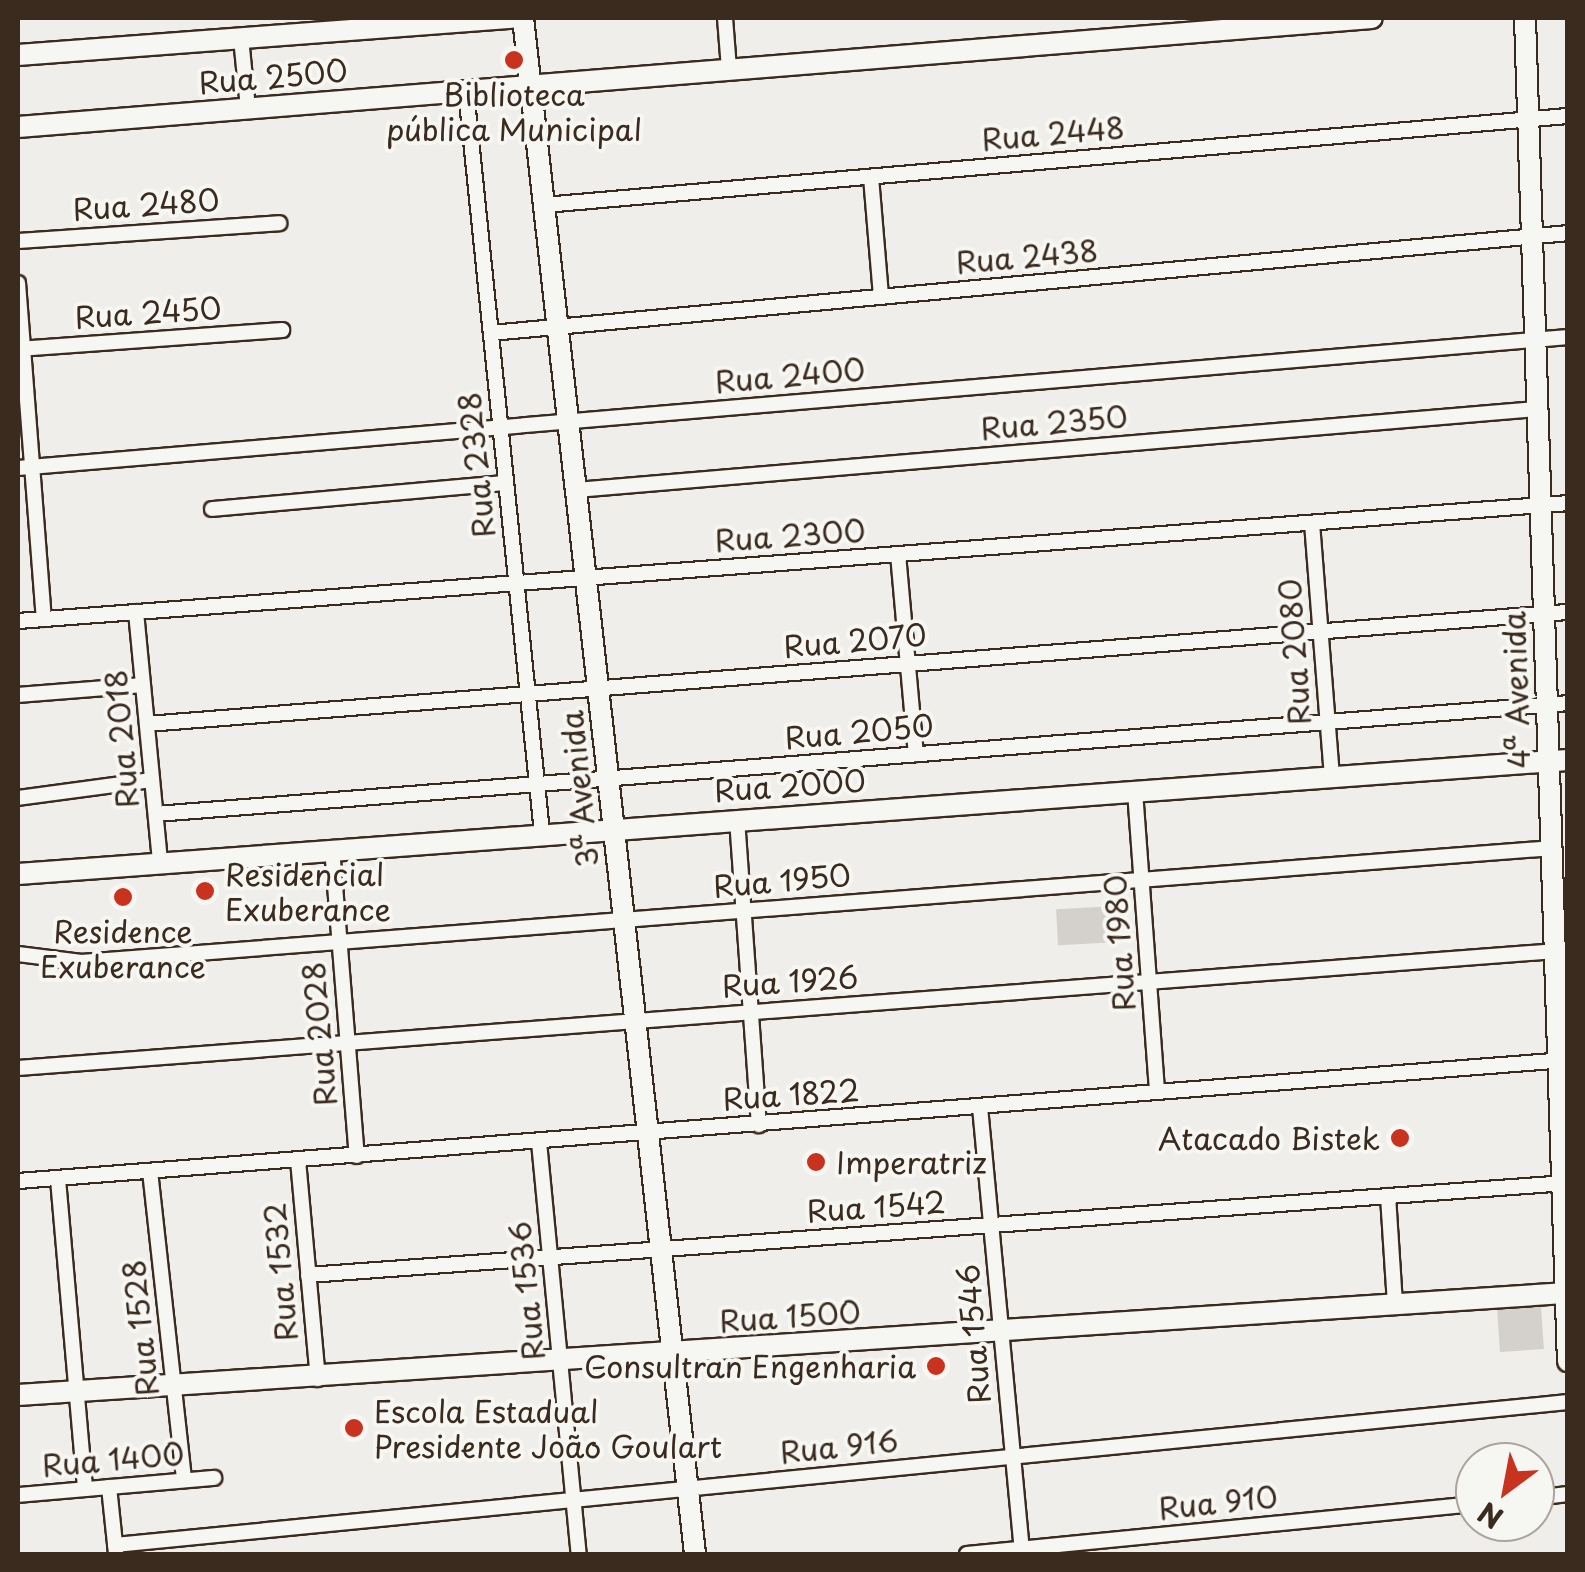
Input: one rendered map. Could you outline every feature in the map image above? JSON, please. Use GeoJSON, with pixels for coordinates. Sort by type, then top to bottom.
{"type":"FeatureCollection","features":[{"type":"Feature","properties":{"kind":"main road"},"geometry":{"type":"LineString","coordinates":[[18,55],[512,18]]}},
{"type":"Feature","properties":{"kind":"main road","name":"3ª Avenida"},"geometry":{"type":"LineString","coordinates":[[523,18],[695,1554]]}},
{"type":"Feature","properties":{"kind":"main road","name":"Rua 2500"},"geometry":{"type":"LineString","coordinates":[[18,127],[1372,18]]}},
{"type":"Feature","properties":{"kind":"main road","name":"4ª Avenida"},"geometry":{"type":"LineString","coordinates":[[1525,18],[1544,614],[1557,704],[1558,761],[1551,848],[1561,950],[1568,1362]]}},
{"type":"Feature","properties":{"kind":"main road","name":"Rua 2000"},"geometry":{"type":"LineString","coordinates":[[18,874],[160,860],[1558,761]]}},
{"type":"Feature","properties":{"kind":"main road","name":"Rua 1500"},"geometry":{"type":"LineString","coordinates":[[18,1395],[1566,1293]]}},
{"type":"Feature","properties":{"kind":"street"},"geometry":{"type":"LineString","coordinates":[[725,18],[729,70]]}},
{"type":"Feature","properties":{"kind":"street"},"geometry":{"type":"LineString","coordinates":[[241,38],[248,108]]}},
{"type":"Feature","properties":{"kind":"street","name":"Rua 2328"},"geometry":{"type":"LineString","coordinates":[[466,91],[542,833]]}},
{"type":"Feature","properties":{"kind":"street","name":"Rua 2448"},"geometry":{"type":"LineString","coordinates":[[544,206],[1568,116]]}},
{"type":"Feature","properties":{"kind":"street"},"geometry":{"type":"LineString","coordinates":[[870,177],[881,296]]}},
{"type":"Feature","properties":{"kind":"street","name":"Rua 2480"},"geometry":{"type":"LineString","coordinates":[[18,241],[279,223]]}},
{"type":"Feature","properties":{"kind":"street","name":"Rua 2438"},"geometry":{"type":"LineString","coordinates":[[491,333],[1568,234]]}},
{"type":"Feature","properties":{"kind":"street"},"geometry":{"type":"LineString","coordinates":[[18,283],[25,468],[44,619]]}},
{"type":"Feature","properties":{"kind":"street","name":"Rua 2450"},"geometry":{"type":"LineString","coordinates":[[20,348],[282,330]]}},
{"type":"Feature","properties":{"kind":"street","name":"Rua 2400"},"geometry":{"type":"LineString","coordinates":[[25,468],[1568,336]]}},
{"type":"Feature","properties":{"kind":"street","name":"Rua 2350"},"geometry":{"type":"LineString","coordinates":[[576,490],[1537,408]]}},
{"type":"Feature","properties":{"kind":"street"},"geometry":{"type":"LineString","coordinates":[[212,508],[506,483]]}},
{"type":"Feature","properties":{"kind":"street","name":"Rua 2300"},"geometry":{"type":"LineString","coordinates":[[18,621],[1568,503]]}},
{"type":"Feature","properties":{"kind":"street","name":"Rua 2080"},"geometry":{"type":"LineString","coordinates":[[1312,522],[1332,776]]}},
{"type":"Feature","properties":{"kind":"street"},"geometry":{"type":"LineString","coordinates":[[898,554],[916,754]]}},
{"type":"Feature","properties":{"kind":"street","name":"Rua 2018"},"geometry":{"type":"LineString","coordinates":[[136,612],[160,860]]}},
{"type":"Feature","properties":{"kind":"street","name":"Rua 2070"},"geometry":{"type":"LineString","coordinates":[[147,724],[1568,612]]}},
{"type":"Feature","properties":{"kind":"street"},"geometry":{"type":"LineString","coordinates":[[18,694],[143,685]]}},
{"type":"Feature","properties":{"kind":"street","name":"Rua 2050"},"geometry":{"type":"LineString","coordinates":[[156,814],[1557,704]]}},
{"type":"Feature","properties":{"kind":"street"},"geometry":{"type":"LineString","coordinates":[[18,798],[152,780]]}},
{"type":"Feature","properties":{"kind":"street","name":"Rua 1980"},"geometry":{"type":"LineString","coordinates":[[1135,790],[1157,1091]]}},
{"type":"Feature","properties":{"kind":"street"},"geometry":{"type":"LineString","coordinates":[[737,819],[759,1124]]}},
{"type":"Feature","properties":{"kind":"street","name":"Rua 2028"},"geometry":{"type":"LineString","coordinates":[[332,848],[357,1156]]}},
{"type":"Feature","properties":{"kind":"street","name":"Rua 1950"},"geometry":{"type":"LineString","coordinates":[[18,954],[81,962],[1551,848]]}},
{"type":"Feature","properties":{"kind":"street","name":"Rua 1926"},"geometry":{"type":"LineString","coordinates":[[18,1068],[1561,950]]}},
{"type":"Feature","properties":{"kind":"street","name":"Rua 1822"},"geometry":{"type":"LineString","coordinates":[[18,1181],[1563,1060]]}},
{"type":"Feature","properties":{"kind":"street","name":"Rua 1546"},"geometry":{"type":"LineString","coordinates":[[980,1107],[1022,1552]]}},
{"type":"Feature","properties":{"kind":"street","name":"Rua 1536"},"geometry":{"type":"LineString","coordinates":[[539,1142],[579,1554]]}},
{"type":"Feature","properties":{"kind":"street","name":"Rua 1532"},"geometry":{"type":"LineString","coordinates":[[298,1160],[318,1378]]}},
{"type":"Feature","properties":{"kind":"street","name":"Rua 1528"},"geometry":{"type":"LineString","coordinates":[[150,1170],[184,1480]]}},
{"type":"Feature","properties":{"kind":"street"},"geometry":{"type":"LineString","coordinates":[[58,1178],[85,1489]]}},
{"type":"Feature","properties":{"kind":"street","name":"Rua 1542"},"geometry":{"type":"LineString","coordinates":[[308,1275],[1565,1183]]}},
{"type":"Feature","properties":{"kind":"street"},"geometry":{"type":"LineString","coordinates":[[1388,1196],[1395,1305]]}},
{"type":"Feature","properties":{"kind":"street","name":"Rua 916"},"geometry":{"type":"LineString","coordinates":[[116,1550],[688,1488],[1568,1402]]}},
{"type":"Feature","properties":{"kind":"street","name":"Rua 1400"},"geometry":{"type":"LineString","coordinates":[[18,1495],[214,1478]]}},
{"type":"Feature","properties":{"kind":"street"},"geometry":{"type":"LineString","coordinates":[[109,1487],[116,1550]]}},
{"type":"Feature","properties":{"kind":"street","name":"Rua 910"},"geometry":{"type":"LineString","coordinates":[[967,1554],[1022,1552],[1455,1506]]}},
{"type":"Feature","properties":{"kind":"shaded area"},"geometry":{"type":"Polygon","coordinates":[[[1117,906],[1119,942],[1058,945],[1056,909],[1117,906]]]}},
{"type":"Feature","properties":{"kind":"shaded area"},"geometry":{"type":"Polygon","coordinates":[[[1541,1307],[1544,1349],[1500,1352],[1497,1310],[1541,1307]]]}},
{"type":"Feature","properties":{"kind":"place","name":"Biblioteca pública Municipal"},"geometry":{"type":"Point","coordinates":[514,60]}},
{"type":"Feature","properties":{"kind":"place","name":"Residencial Exuberance"},"geometry":{"type":"Point","coordinates":[205,891]}},
{"type":"Feature","properties":{"kind":"place","name":"Residence Exuberance"},"geometry":{"type":"Point","coordinates":[123,897]}},
{"type":"Feature","properties":{"kind":"place","name":"Atacado Bistek"},"geometry":{"type":"Point","coordinates":[1400,1138]}},
{"type":"Feature","properties":{"kind":"place","name":"Imperatriz"},"geometry":{"type":"Point","coordinates":[816,1162]}},
{"type":"Feature","properties":{"kind":"place","name":"Consultran Engenharia"},"geometry":{"type":"Point","coordinates":[936,1366]}},
{"type":"Feature","properties":{"kind":"place","name":"Escola Estadual Presidente João Goulart"},"geometry":{"type":"Point","coordinates":[354,1428]}}]}
